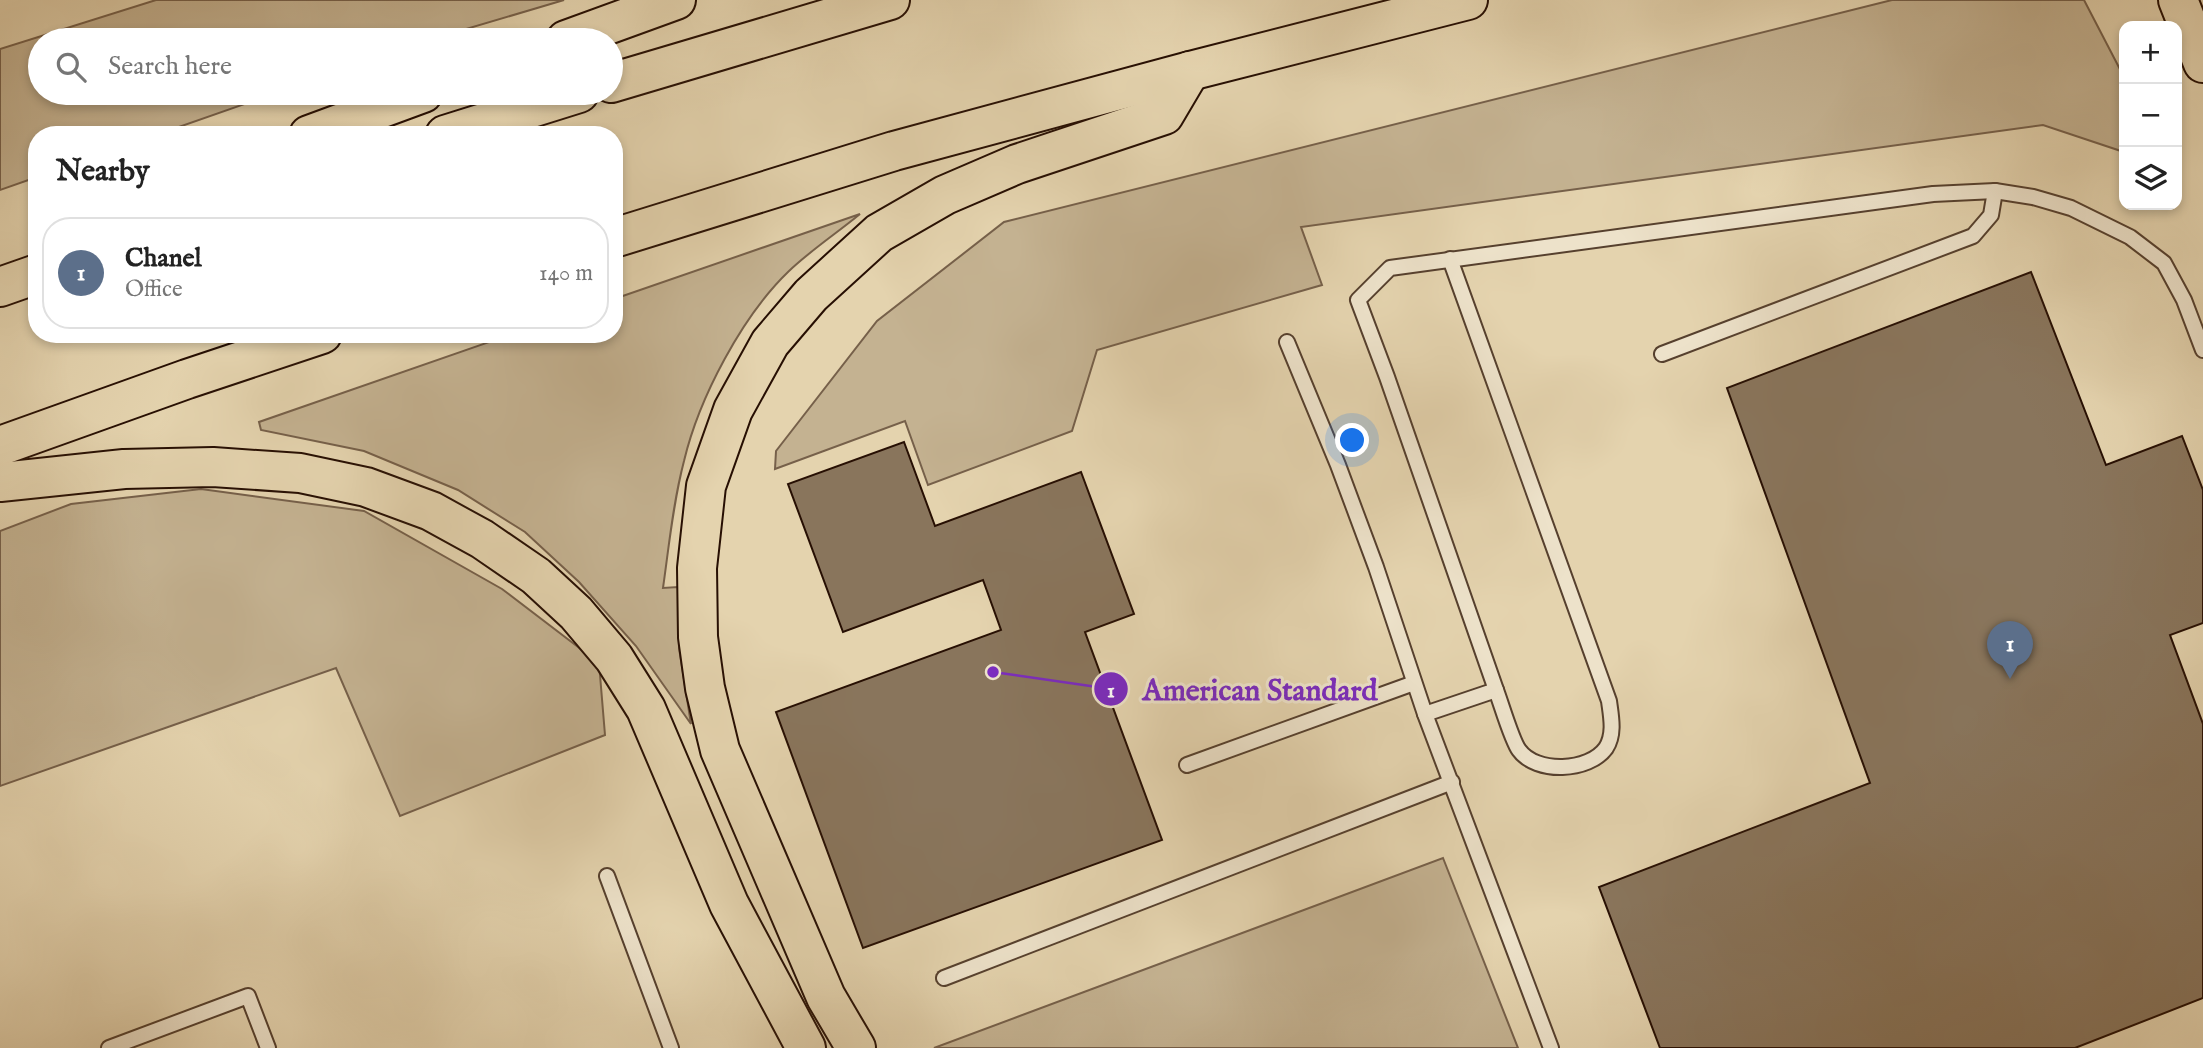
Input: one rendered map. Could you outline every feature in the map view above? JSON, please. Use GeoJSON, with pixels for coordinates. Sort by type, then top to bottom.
{"type":"FeatureCollection","features":[{"type":"Feature","properties":{"kind":"highway"},"geometry":{"type":"LineString","coordinates":[[599,28],[676,0]]}},
{"type":"Feature","properties":{"kind":"highway"},"geometry":{"type":"LineString","coordinates":[[623,79],[890,0]]}},
{"type":"Feature","properties":{"kind":"highway"},"geometry":{"type":"LineString","coordinates":[[623,235],[894,151],[1468,0]]}},
{"type":"Feature","properties":{"kind":"highway"},"geometry":{"type":"LineString","coordinates":[[2178,0],[2203,63]]}},
{"type":"Feature","properties":{"kind":"highway"},"geometry":{"type":"LineString","coordinates":[[856,1048],[826,997],[720,750],[705,688],[698,637],[697,568],[706,486],[733,410],[770,343],[811,295],[879,233],[945,195],[1017,164],[1164,116],[1190,71]]}},
{"type":"Feature","properties":{"kind":"highway"},"geometry":{"type":"LineString","coordinates":[[333,126],[390,105]]}},
{"type":"Feature","properties":{"kind":"highway"},"geometry":{"type":"LineString","coordinates":[[474,126],[541,105]]}},
{"type":"Feature","properties":{"kind":"highway"},"geometry":{"type":"LineString","coordinates":[[0,287],[28,277]]}},
{"type":"Feature","properties":{"kind":"highway"},"geometry":{"type":"LineString","coordinates":[[0,446],[295,343]]}},
{"type":"Feature","properties":{"kind":"highway"},"geometry":{"type":"LineString","coordinates":[[0,482],[124,469],[212,467],[300,473],[366,487],[431,511],[482,540],[536,576],[576,613],[614,658],[646,709],[729,904],[806,1048]]}},
{"type":"Feature","properties":{"kind":"lane"},"geometry":{"type":"LineString","coordinates":[[1662,354],[1973,236],[1991,215],[1994,191]]}},
{"type":"Feature","properties":{"kind":"lane"},"geometry":{"type":"LineString","coordinates":[[1450,260],[1609,701],[1612,722],[1605,749],[1593,758],[1571,766],[1547,768],[1519,751],[1387,377],[1357,300],[1390,268],[1933,194],[1994,191],[2033,197],[2071,208],[2130,237],[2164,263],[2184,300],[2203,350]]}},
{"type":"Feature","properties":{"kind":"lane"},"geometry":{"type":"LineString","coordinates":[[1287,342],[1348,491],[1425,714],[1551,1048]]}},
{"type":"Feature","properties":{"kind":"lane"},"geometry":{"type":"LineString","coordinates":[[1188,765],[1414,683]]}},
{"type":"Feature","properties":{"kind":"lane"},"geometry":{"type":"LineString","coordinates":[[1425,714],[1496,690]]}},
{"type":"Feature","properties":{"kind":"lane"},"geometry":{"type":"LineString","coordinates":[[944,978],[1452,782]]}},
{"type":"Feature","properties":{"kind":"lane"},"geometry":{"type":"LineString","coordinates":[[607,876],[671,1048]]}},
{"type":"Feature","properties":{"kind":"lane"},"geometry":{"type":"LineString","coordinates":[[109,1048],[248,996],[268,1048]]}},
{"type":"Feature","properties":{"kind":"shaded area"},"geometry":{"type":"Polygon","coordinates":[[[156,0],[564,0],[470,28],[67,28],[156,0]]]}},
{"type":"Feature","properties":{"kind":"shaded area"},"geometry":{"type":"Polygon","coordinates":[[[1892,0],[2084,0],[2119,67],[2119,150],[2043,125],[1301,227],[1322,285],[1097,350],[1072,431],[928,485],[905,421],[775,469],[776,451],[877,321],[1004,222],[1892,0]]]}},
{"type":"Feature","properties":{"kind":"shaded area"},"geometry":{"type":"Polygon","coordinates":[[[28,40],[28,105],[242,105],[182,126],[28,126],[28,180],[0,190],[0,49],[28,40]]]}},
{"type":"Feature","properties":{"kind":"shaded area"},"geometry":{"type":"Polygon","coordinates":[[[860,214],[789,271],[755,311],[724,359],[691,437],[677,493],[663,588],[678,587],[679,648],[691,724],[636,646],[579,582],[525,532],[458,490],[364,451],[261,430],[259,422],[486,343],[623,343],[623,296],[860,214]]]}},
{"type":"Feature","properties":{"kind":"shaded area"},"geometry":{"type":"Polygon","coordinates":[[[201,489],[364,511],[502,589],[599,663],[605,735],[400,816],[336,668],[0,786],[0,531],[71,504],[201,489]]]}},
{"type":"Feature","properties":{"kind":"shaded area"},"geometry":{"type":"Polygon","coordinates":[[[1443,858],[1518,1048],[934,1048],[1443,858]]]}},
{"type":"Feature","properties":{"kind":"building"},"geometry":{"type":"Polygon","coordinates":[[[2031,272],[2106,465],[2182,436],[2203,490],[2203,623],[2170,635],[2203,724],[2203,998],[2075,1048],[1660,1048],[1599,887],[1870,783],[1727,388],[2031,272]]]}},
{"type":"Feature","properties":{"kind":"building"},"geometry":{"type":"Polygon","coordinates":[[[904,442],[935,526],[1081,472],[1134,614],[1085,632],[1162,840],[863,948],[776,712],[1001,630],[983,580],[843,632],[788,484],[904,442]]]}},
{"type":"Feature","properties":{"kind":"place","name":"American Standard"},"geometry":{"type":"Point","coordinates":[993,672]}},
{"type":"Feature","properties":{"kind":"place","name":"Chanel"},"geometry":{"type":"Point","coordinates":[2010,679]}}]}
